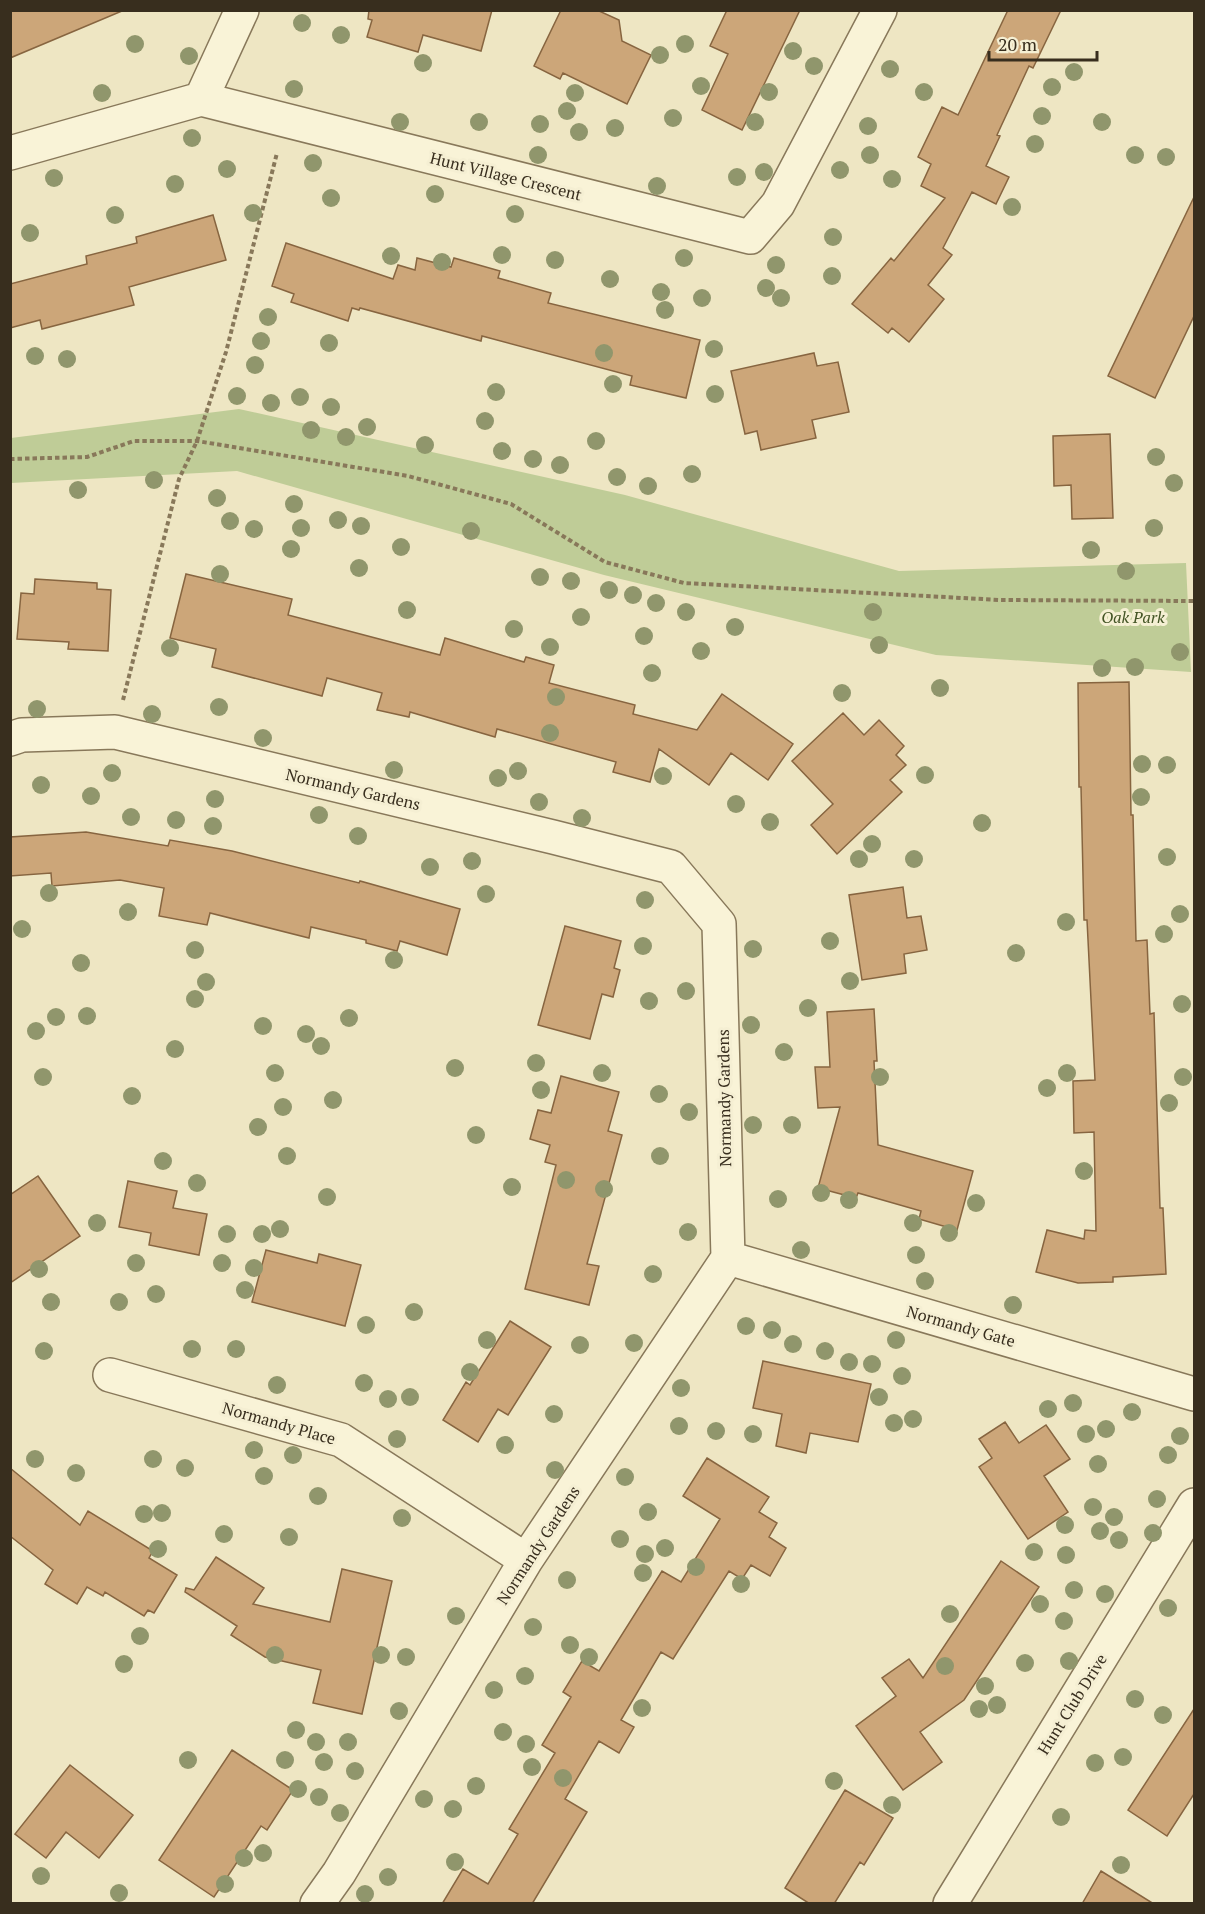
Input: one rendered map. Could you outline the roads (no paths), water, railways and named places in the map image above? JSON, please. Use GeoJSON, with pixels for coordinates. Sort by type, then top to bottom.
{"type":"FeatureCollection","features":[{"type":"Feature","properties":{"kind":"street"},"geometry":{"type":"LineString","coordinates":[[201,99],[242,10]]}},
{"type":"Feature","properties":{"kind":"street","name":"Hunt Village Crescent"},"geometry":{"type":"LineString","coordinates":[[10,153],[201,99],[750,237],[778,204],[880,10]]}},
{"type":"Feature","properties":{"kind":"street","name":"Normandy Gardens"},"geometry":{"type":"LineString","coordinates":[[10,739],[22,735],[115,732],[671,867],[719,924],[728,1258],[526,1560],[339,1873],[317,1904]]}},
{"type":"Feature","properties":{"kind":"street","name":"Normandy Gate"},"geometry":{"type":"LineString","coordinates":[[728,1258],[1194,1394]]}},
{"type":"Feature","properties":{"kind":"street","name":"Normandy Place"},"geometry":{"type":"LineString","coordinates":[[110,1375],[341,1440],[526,1560]]}},
{"type":"Feature","properties":{"kind":"street","name":"Hunt Club Drive"},"geometry":{"type":"LineString","coordinates":[[950,1904],[1194,1504]]}},
{"type":"Feature","properties":{"kind":"park label","name":"Oak Park"},"geometry":{"type":"Point","coordinates":[1133,617]}}]}
